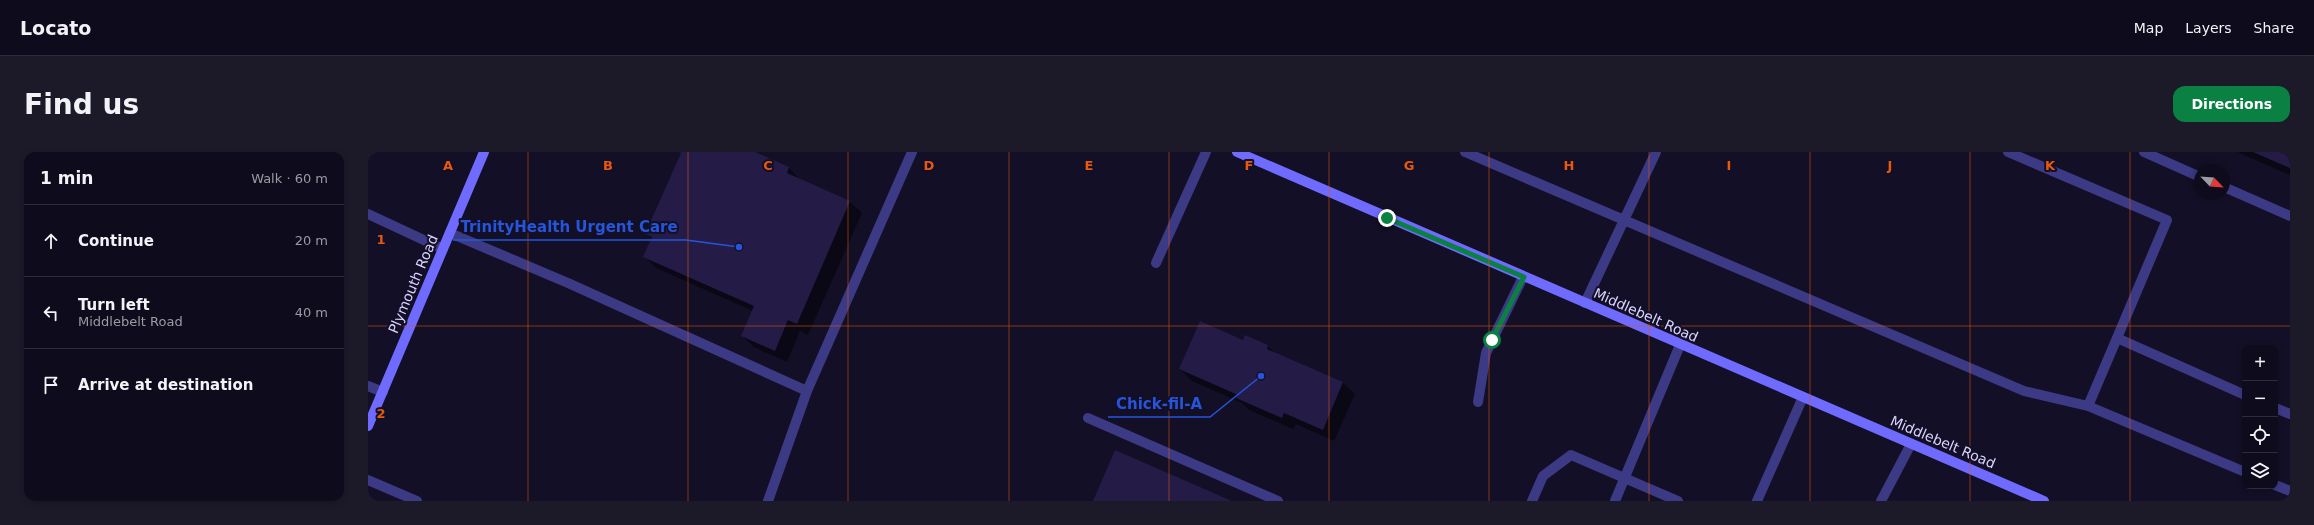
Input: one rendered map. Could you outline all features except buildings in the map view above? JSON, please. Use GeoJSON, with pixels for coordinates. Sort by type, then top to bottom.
{"type":"FeatureCollection","features":[{"type":"Feature","properties":{"kind":"main road","name":"Plymouth Road"},"geometry":{"type":"LineString","coordinates":[[368,426],[484,152]]}},
{"type":"Feature","properties":{"kind":"main road","name":"Middlebelt Road"},"geometry":{"type":"LineString","coordinates":[[1237,152],[1585,304],[2044,501]]}},
{"type":"Feature","properties":{"kind":"lane"},"geometry":{"type":"LineString","coordinates":[[768,501],[807,391],[912,152]]}},
{"type":"Feature","properties":{"kind":"lane"},"geometry":{"type":"LineString","coordinates":[[1156,263],[1206,152]]}},
{"type":"Feature","properties":{"kind":"lane"},"geometry":{"type":"LineString","coordinates":[[1465,152],[2024,391],[2088,406],[2242,471]]}},
{"type":"Feature","properties":{"kind":"lane"},"geometry":{"type":"LineString","coordinates":[[1585,304],[1656,152]]}},
{"type":"Feature","properties":{"kind":"lane"},"geometry":{"type":"LineString","coordinates":[[2008,152],[2167,220],[2088,406]]}},
{"type":"Feature","properties":{"kind":"lane"},"geometry":{"type":"LineString","coordinates":[[2144,152],[2194,174]]}},
{"type":"Feature","properties":{"kind":"lane"},"geometry":{"type":"LineString","coordinates":[[2230,190],[2290,216]]}},
{"type":"Feature","properties":{"kind":"lane"},"geometry":{"type":"LineString","coordinates":[[368,214],[443,249]]}},
{"type":"Feature","properties":{"kind":"lane"},"geometry":{"type":"LineString","coordinates":[[450,233],[568,283],[807,391]]}},
{"type":"Feature","properties":{"kind":"lane"},"geometry":{"type":"LineString","coordinates":[[1478,402],[1486,353],[1524,277]]}},
{"type":"Feature","properties":{"kind":"lane"},"geometry":{"type":"LineString","coordinates":[[2117,338],[2242,393]]}},
{"type":"Feature","properties":{"kind":"lane"},"geometry":{"type":"LineString","coordinates":[[1615,501],[1680,345]]}},
{"type":"Feature","properties":{"kind":"lane"},"geometry":{"type":"LineString","coordinates":[[368,386],[382,392]]}},
{"type":"Feature","properties":{"kind":"lane"},"geometry":{"type":"LineString","coordinates":[[1757,501],[1803,397]]}},
{"type":"Feature","properties":{"kind":"lane"},"geometry":{"type":"LineString","coordinates":[[2278,409],[2290,414]]}},
{"type":"Feature","properties":{"kind":"lane"},"geometry":{"type":"LineString","coordinates":[[1088,418],[1278,501]]}},
{"type":"Feature","properties":{"kind":"lane"},"geometry":{"type":"LineString","coordinates":[[1881,501],[1911,444]]}},
{"type":"Feature","properties":{"kind":"lane"},"geometry":{"type":"LineString","coordinates":[[1532,501],[1543,476],[1571,455],[1678,501]]}},
{"type":"Feature","properties":{"kind":"lane"},"geometry":{"type":"LineString","coordinates":[[368,480],[417,501]]}},
{"type":"Feature","properties":{"kind":"lane"},"geometry":{"type":"LineString","coordinates":[[2278,486],[2290,491]]}},
{"type":"Feature","properties":{"kind":"place","name":"TrinityHealth Urgent Care"},"geometry":{"type":"Point","coordinates":[739,247]}},
{"type":"Feature","properties":{"kind":"place","name":"Chick-fil-A"},"geometry":{"type":"Point","coordinates":[1261,376]}},
{"type":"Feature","properties":{"kind":"route"},"geometry":{"type":"LineString","coordinates":[[1387,218],[1524,277],[1492,340]]}}]}
